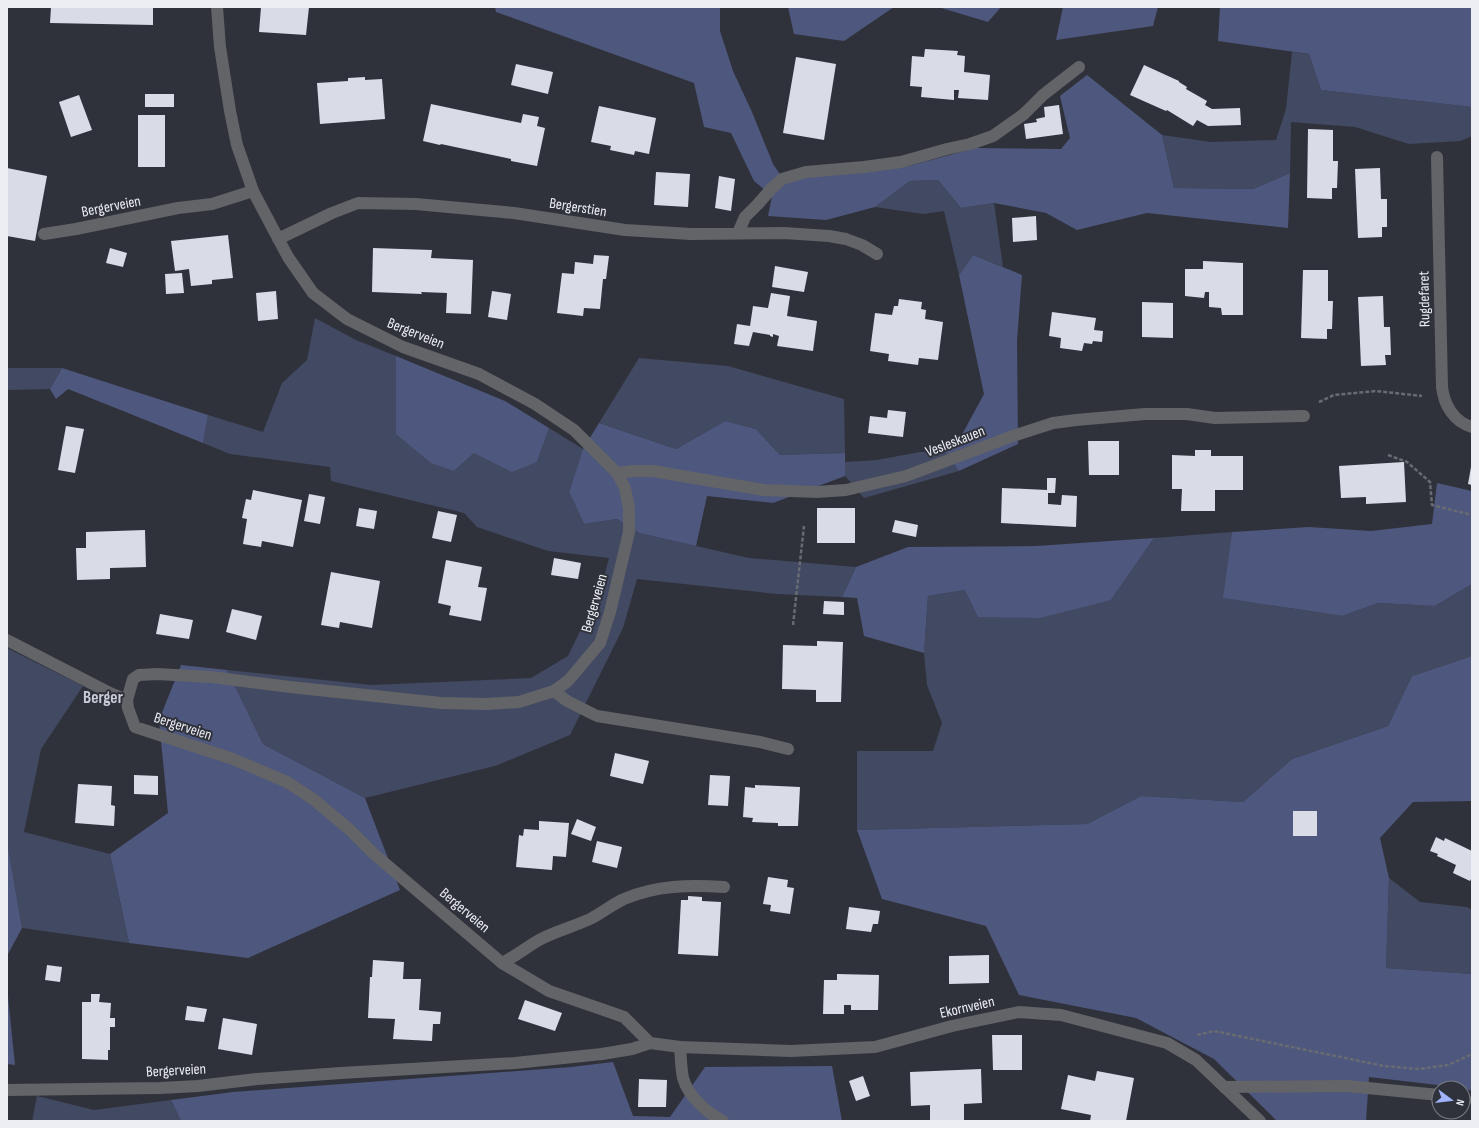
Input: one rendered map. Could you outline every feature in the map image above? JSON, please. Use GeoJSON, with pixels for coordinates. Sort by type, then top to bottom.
{"type":"FeatureCollection","features":[{"type":"Feature","properties":{"kind":"street","name":"Bergerveien"},"geometry":{"type":"LineString","coordinates":[[7,1090],[160,1088],[198,1086],[341,1073],[515,1063],[602,1054],[632,1049],[650,1043],[624,1017],[549,991],[502,963],[374,854],[350,830],[313,799],[287,782],[233,759],[135,727],[128,708],[127,700],[133,679],[139,675],[157,674],[211,677],[441,703],[487,704],[519,702],[554,691],[568,681],[600,643],[610,612],[628,532],[629,508],[625,488],[617,474],[574,430],[535,404],[479,374],[403,347],[347,319],[313,292],[288,257],[253,191],[238,145],[230,111],[220,47],[217,7]]}},
{"type":"Feature","properties":{"kind":"street"},"geometry":{"type":"LineString","coordinates":[[738,233],[745,216],[782,179],[806,172],[901,162],[970,144],[993,136],[1024,114],[1043,95],[1079,67]]}},
{"type":"Feature","properties":{"kind":"street","name":"Rugdefaret"},"geometry":{"type":"LineString","coordinates":[[1437,157],[1443,398],[1451,413],[1459,421],[1472,427]]}},
{"type":"Feature","properties":{"kind":"street","name":"Bergerveien"},"geometry":{"type":"LineString","coordinates":[[44,234],[178,208],[212,204],[253,191]]}},
{"type":"Feature","properties":{"kind":"street","name":"Bergerstien"},"geometry":{"type":"LineString","coordinates":[[278,239],[332,213],[358,203],[416,204],[514,213],[625,230],[691,234],[784,233],[829,236],[862,244],[876,254]]}},
{"type":"Feature","properties":{"kind":"street","name":"Vesleskauen"},"geometry":{"type":"LineString","coordinates":[[617,474],[634,470],[653,471],[764,490],[817,492],[846,490],[906,476],[1010,437],[1053,423],[1145,414],[1187,414],[1215,418],[1304,416]]}},
{"type":"Feature","properties":{"kind":"street"},"geometry":{"type":"LineString","coordinates":[[7,640],[110,693],[127,700]]}},
{"type":"Feature","properties":{"kind":"street"},"geometry":{"type":"LineString","coordinates":[[554,691],[567,701],[597,716],[760,742],[788,749]]}},
{"type":"Feature","properties":{"kind":"street"},"geometry":{"type":"LineString","coordinates":[[502,963],[542,938],[561,929],[592,918],[622,900],[640,893],[650,890],[686,885],[724,887]]}},
{"type":"Feature","properties":{"kind":"street","name":"Ekornveien"},"geometry":{"type":"LineString","coordinates":[[650,1043],[680,1047],[791,1051],[875,1047],[952,1026],[1020,1012],[1061,1015],[1167,1043],[1196,1060],[1260,1121]]}},
{"type":"Feature","properties":{"kind":"street"},"geometry":{"type":"LineString","coordinates":[[680,1047],[683,1079],[689,1092],[716,1117],[723,1121]]}},
{"type":"Feature","properties":{"kind":"street"},"geometry":{"type":"LineString","coordinates":[[1224,1086],[1348,1086],[1431,1094]]}},
{"type":"Feature","properties":{"kind":"path"},"geometry":{"type":"LineString","coordinates":[[1304,416],[1316,404],[1334,395],[1376,391],[1443,398]]}},
{"type":"Feature","properties":{"kind":"path"},"geometry":{"type":"LineString","coordinates":[[1388,455],[1407,462],[1430,482],[1432,505],[1472,515]]}},
{"type":"Feature","properties":{"kind":"path"},"geometry":{"type":"LineString","coordinates":[[793,625],[804,526]]}},
{"type":"Feature","properties":{"kind":"path"},"geometry":{"type":"LineString","coordinates":[[1167,1043],[1214,1031],[1384,1066],[1419,1069],[1448,1065],[1472,1054]]}},
{"type":"Feature","properties":{"kind":"shaded area"},"geometry":{"type":"Polygon","coordinates":[[[495,7],[720,7],[720,31],[733,71],[752,112],[773,164],[786,183],[812,176],[905,167],[976,148],[1061,149],[1070,138],[1060,96],[1087,75],[1162,135],[1174,188],[1253,189],[1290,173],[1288,228],[1147,213],[1077,230],[1046,213],[994,203],[961,208],[938,180],[910,181],[875,207],[826,220],[768,216],[772,196],[754,181],[731,133],[704,127],[694,83],[496,12],[495,7]]]}},
{"type":"Feature","properties":{"kind":"shaded area"},"geometry":{"type":"Polygon","coordinates":[[[788,7],[894,7],[844,41],[794,34],[788,7]]]}},
{"type":"Feature","properties":{"kind":"shaded area"},"geometry":{"type":"Polygon","coordinates":[[[938,7],[1001,7],[988,22],[938,7]]]}},
{"type":"Feature","properties":{"kind":"shaded area"},"geometry":{"type":"Polygon","coordinates":[[[1063,7],[1158,7],[1153,26],[1056,40],[1063,7]]]}},
{"type":"Feature","properties":{"kind":"shaded area"},"geometry":{"type":"Polygon","coordinates":[[[1220,7],[1472,7],[1472,107],[1321,90],[1309,54],[1218,41],[1220,7]]]}},
{"type":"Feature","properties":{"kind":"shaded area"},"geometry":{"type":"Polygon","coordinates":[[[1292,52],[1309,54],[1321,90],[1472,107],[1472,136],[1461,141],[1409,144],[1355,127],[1291,122],[1290,173],[1253,189],[1174,188],[1162,135],[1211,142],[1276,140],[1286,109],[1292,52]]]}},
{"type":"Feature","properties":{"kind":"shaded area"},"geometry":{"type":"Polygon","coordinates":[[[938,180],[961,208],[994,203],[1003,267],[973,255],[959,275],[944,211],[923,214],[875,207],[910,181],[938,180]]]}},
{"type":"Feature","properties":{"kind":"shaded area"},"geometry":{"type":"Polygon","coordinates":[[[973,255],[1022,275],[1017,340],[1018,444],[959,471],[945,452],[958,442],[984,394],[959,275],[973,255]]]}},
{"type":"Feature","properties":{"kind":"shaded area"},"geometry":{"type":"Polygon","coordinates":[[[315,318],[356,340],[396,356],[396,433],[454,471],[474,453],[537,462],[549,428],[583,449],[569,492],[584,524],[617,519],[639,533],[749,558],[856,567],[842,597],[777,594],[637,579],[623,628],[570,735],[495,766],[365,798],[263,744],[227,670],[372,685],[531,678],[568,656],[601,588],[609,558],[548,551],[477,527],[464,513],[331,481],[330,467],[230,454],[203,443],[208,415],[263,432],[282,383],[307,360],[315,318]]]}},
{"type":"Feature","properties":{"kind":"shaded area"},"geometry":{"type":"Polygon","coordinates":[[[396,356],[505,401],[549,428],[537,462],[512,472],[474,453],[454,471],[431,463],[396,434],[396,356]]]}},
{"type":"Feature","properties":{"kind":"shaded area"},"geometry":{"type":"Polygon","coordinates":[[[639,358],[728,366],[844,399],[845,453],[780,455],[756,429],[725,421],[676,449],[599,423],[639,358]]]}},
{"type":"Feature","properties":{"kind":"shaded area"},"geometry":{"type":"Polygon","coordinates":[[[7,368],[62,368],[50,389],[7,390],[7,368]]]}},
{"type":"Feature","properties":{"kind":"shaded area"},"geometry":{"type":"Polygon","coordinates":[[[62,368],[208,415],[203,443],[68,389],[56,399],[50,389],[62,368]]]}},
{"type":"Feature","properties":{"kind":"shaded area"},"geometry":{"type":"Polygon","coordinates":[[[725,421],[756,429],[780,455],[845,453],[845,476],[773,503],[707,496],[696,546],[639,533],[617,519],[584,524],[569,492],[583,449],[599,423],[676,449],[725,421]]]}},
{"type":"Feature","properties":{"kind":"shaded area"},"geometry":{"type":"Polygon","coordinates":[[[920,452],[945,452],[959,471],[864,498],[845,476],[845,462],[877,460],[920,452]]]}},
{"type":"Feature","properties":{"kind":"shaded area"},"geometry":{"type":"Polygon","coordinates":[[[1437,483],[1472,491],[1472,584],[1435,606],[1378,603],[1342,616],[1223,598],[1232,532],[1309,527],[1371,531],[1432,524],[1437,483]]]}},
{"type":"Feature","properties":{"kind":"shaded area"},"geometry":{"type":"Polygon","coordinates":[[[1232,532],[1224,598],[1342,616],[1378,603],[1435,606],[1472,584],[1472,656],[1412,676],[1388,726],[1292,759],[1243,802],[1141,796],[1087,824],[857,830],[857,751],[933,751],[942,723],[927,685],[924,653],[928,596],[965,590],[1111,600],[1154,538],[1232,532]]]}},
{"type":"Feature","properties":{"kind":"shaded area"},"geometry":{"type":"Polygon","coordinates":[[[1154,538],[1111,600],[1040,618],[978,617],[965,590],[928,596],[924,653],[864,636],[857,598],[842,597],[856,567],[908,547],[1036,546],[1154,538]]]}},
{"type":"Feature","properties":{"kind":"shaded area"},"geometry":{"type":"Polygon","coordinates":[[[7,648],[83,686],[41,749],[24,832],[110,854],[129,943],[22,928],[7,841],[7,648]]]}},
{"type":"Feature","properties":{"kind":"shaded area"},"geometry":{"type":"Polygon","coordinates":[[[1472,656],[1472,801],[1413,802],[1380,838],[1389,878],[1386,968],[1472,974],[1472,1091],[1471,1080],[1431,1080],[1431,1084],[1369,1077],[1366,1121],[1277,1121],[1214,1059],[1136,1018],[1019,995],[986,926],[882,899],[857,830],[1087,824],[1141,796],[1243,802],[1292,759],[1388,726],[1412,676],[1472,656]]]}},
{"type":"Feature","properties":{"kind":"shaded area"},"geometry":{"type":"Polygon","coordinates":[[[181,665],[227,670],[263,744],[365,798],[400,890],[248,958],[129,943],[110,854],[168,813],[159,720],[181,665]]]}},
{"type":"Feature","properties":{"kind":"shaded area"},"geometry":{"type":"Polygon","coordinates":[[[7,841],[22,928],[7,956],[7,841]]]}},
{"type":"Feature","properties":{"kind":"shaded area"},"geometry":{"type":"Polygon","coordinates":[[[1389,878],[1420,902],[1467,907],[1472,910],[1472,974],[1386,968],[1389,878]]]}},
{"type":"Feature","properties":{"kind":"shaded area"},"geometry":{"type":"Polygon","coordinates":[[[7,987],[15,1065],[7,1064],[7,987]]]}},
{"type":"Feature","properties":{"kind":"shaded area"},"geometry":{"type":"Polygon","coordinates":[[[613,1062],[633,1116],[670,1117],[705,1067],[832,1066],[842,1121],[181,1121],[171,1100],[233,1092],[571,1067],[613,1062]]]}},
{"type":"Feature","properties":{"kind":"shaded area"},"geometry":{"type":"Polygon","coordinates":[[[37,1096],[94,1110],[171,1100],[181,1121],[32,1121],[37,1096]]]}},
{"type":"Feature","properties":{"kind":"building"},"geometry":{"type":"Polygon","coordinates":[[[51,7],[153,7],[153,25],[50,23],[51,7]]]}},
{"type":"Feature","properties":{"kind":"building"},"geometry":{"type":"Polygon","coordinates":[[[261,7],[309,7],[306,35],[259,32],[261,7]]]}},
{"type":"Feature","properties":{"kind":"building"},"geometry":{"type":"Polygon","coordinates":[[[925,49],[958,51],[957,55],[965,56],[964,72],[990,75],[988,100],[958,98],[959,90],[954,90],[954,100],[921,97],[922,87],[910,86],[912,56],[924,57],[925,49]]]}},
{"type":"Feature","properties":{"kind":"building"},"geometry":{"type":"Polygon","coordinates":[[[796,57],[836,64],[824,140],[783,133],[796,57]]]}},
{"type":"Feature","properties":{"kind":"building"},"geometry":{"type":"Polygon","coordinates":[[[516,64],[553,72],[548,94],[511,85],[516,64]]]}},
{"type":"Feature","properties":{"kind":"building"},"geometry":{"type":"Polygon","coordinates":[[[1144,65],[1179,81],[1187,87],[1186,89],[1207,101],[1205,105],[1212,109],[1240,108],[1241,125],[1208,126],[1197,120],[1193,126],[1167,110],[1166,111],[1130,95],[1144,65]]]}},
{"type":"Feature","properties":{"kind":"building"},"geometry":{"type":"Polygon","coordinates":[[[365,77],[365,80],[382,79],[385,119],[320,124],[317,83],[348,81],[348,78],[365,77]]]}},
{"type":"Feature","properties":{"kind":"building"},"geometry":{"type":"Polygon","coordinates":[[[145,94],[174,94],[174,107],[145,107],[145,94]]]}},
{"type":"Feature","properties":{"kind":"building"},"geometry":{"type":"Polygon","coordinates":[[[79,95],[92,130],[71,137],[59,102],[79,95]]]}},
{"type":"Feature","properties":{"kind":"building"},"geometry":{"type":"Polygon","coordinates":[[[431,104],[521,123],[523,114],[539,117],[537,126],[545,128],[537,166],[511,161],[511,159],[423,141],[431,104]]]}},
{"type":"Feature","properties":{"kind":"building"},"geometry":{"type":"Polygon","coordinates":[[[1059,105],[1063,134],[1026,139],[1024,124],[1037,122],[1036,119],[1045,117],[1044,107],[1059,105]]]}},
{"type":"Feature","properties":{"kind":"building"},"geometry":{"type":"Polygon","coordinates":[[[599,106],[656,118],[649,154],[635,151],[634,155],[610,150],[611,146],[591,142],[599,106]]]}},
{"type":"Feature","properties":{"kind":"building"},"geometry":{"type":"Polygon","coordinates":[[[138,115],[165,115],[165,167],[138,167],[138,115]]]}},
{"type":"Feature","properties":{"kind":"building"},"geometry":{"type":"Polygon","coordinates":[[[1308,129],[1333,130],[1333,161],[1338,161],[1337,188],[1332,188],[1332,199],[1307,198],[1308,129]]]}},
{"type":"Feature","properties":{"kind":"building"},"geometry":{"type":"Polygon","coordinates":[[[7,168],[47,176],[35,241],[7,236],[7,168]]]}},
{"type":"Feature","properties":{"kind":"building"},"geometry":{"type":"Polygon","coordinates":[[[1380,168],[1381,199],[1387,199],[1387,227],[1382,227],[1382,237],[1358,238],[1355,169],[1380,168]]]}},
{"type":"Feature","properties":{"kind":"building"},"geometry":{"type":"Polygon","coordinates":[[[656,172],[690,174],[688,207],[654,205],[656,172]]]}},
{"type":"Feature","properties":{"kind":"building"},"geometry":{"type":"Polygon","coordinates":[[[719,176],[735,179],[731,211],[715,208],[719,176]]]}},
{"type":"Feature","properties":{"kind":"building"},"geometry":{"type":"Polygon","coordinates":[[[1036,216],[1037,240],[1013,242],[1012,218],[1036,216]]]}},
{"type":"Feature","properties":{"kind":"building"},"geometry":{"type":"Polygon","coordinates":[[[228,235],[233,278],[212,280],[212,284],[191,286],[189,269],[175,271],[171,241],[228,235]]]}},
{"type":"Feature","properties":{"kind":"building"},"geometry":{"type":"Polygon","coordinates":[[[110,248],[127,253],[123,267],[106,263],[110,248]]]}},
{"type":"Feature","properties":{"kind":"building"},"geometry":{"type":"Polygon","coordinates":[[[373,248],[432,250],[431,258],[473,260],[471,314],[446,313],[447,293],[421,292],[422,294],[372,292],[373,248]]]}},
{"type":"Feature","properties":{"kind":"building"},"geometry":{"type":"Polygon","coordinates":[[[594,255],[609,256],[606,279],[603,279],[600,309],[584,308],[583,316],[557,313],[562,273],[574,274],[575,262],[593,264],[594,255]]]}},
{"type":"Feature","properties":{"kind":"building"},"geometry":{"type":"Polygon","coordinates":[[[1203,261],[1243,263],[1243,315],[1222,315],[1221,308],[1209,307],[1209,292],[1205,292],[1204,298],[1185,296],[1185,269],[1203,269],[1203,261]]]}},
{"type":"Feature","properties":{"kind":"building"},"geometry":{"type":"Polygon","coordinates":[[[775,266],[808,272],[804,292],[772,287],[775,266]]]}},
{"type":"Feature","properties":{"kind":"building"},"geometry":{"type":"Polygon","coordinates":[[[1303,270],[1328,270],[1328,301],[1333,301],[1332,329],[1327,329],[1327,339],[1301,338],[1303,270]]]}},
{"type":"Feature","properties":{"kind":"building"},"geometry":{"type":"Polygon","coordinates":[[[182,273],[184,293],[166,294],[165,274],[182,273]]]}},
{"type":"Feature","properties":{"kind":"building"},"geometry":{"type":"Polygon","coordinates":[[[276,291],[278,319],[258,321],[256,293],[276,291]]]}},
{"type":"Feature","properties":{"kind":"building"},"geometry":{"type":"Polygon","coordinates":[[[492,291],[511,294],[507,320],[488,317],[492,291]]]}},
{"type":"Feature","properties":{"kind":"building"},"geometry":{"type":"Polygon","coordinates":[[[771,293],[790,296],[787,316],[817,321],[813,351],[777,346],[779,336],[773,334],[773,337],[770,335],[753,332],[749,346],[734,344],[737,324],[750,326],[753,306],[768,308],[771,293]]]}},
{"type":"Feature","properties":{"kind":"building"},"geometry":{"type":"Polygon","coordinates":[[[1383,296],[1384,327],[1390,327],[1391,355],[1385,355],[1386,365],[1361,366],[1358,297],[1383,296]]]}},
{"type":"Feature","properties":{"kind":"building"},"geometry":{"type":"Polygon","coordinates":[[[899,299],[922,302],[921,309],[926,310],[925,319],[943,322],[938,360],[919,358],[918,365],[888,361],[889,354],[870,351],[875,313],[892,315],[894,306],[898,306],[899,299]]]}},
{"type":"Feature","properties":{"kind":"building"},"geometry":{"type":"Polygon","coordinates":[[[1142,302],[1173,303],[1173,338],[1142,337],[1142,302]]]}},
{"type":"Feature","properties":{"kind":"building"},"geometry":{"type":"Polygon","coordinates":[[[1052,312],[1096,318],[1094,330],[1103,331],[1102,342],[1093,341],[1092,344],[1084,343],[1082,351],[1060,348],[1061,338],[1049,336],[1052,312]]]}},
{"type":"Feature","properties":{"kind":"building"},"geometry":{"type":"Polygon","coordinates":[[[888,410],[906,412],[903,437],[868,433],[870,416],[887,418],[888,410]]]}},
{"type":"Feature","properties":{"kind":"building"},"geometry":{"type":"Polygon","coordinates":[[[66,426],[84,429],[75,473],[58,470],[66,426]]]}},
{"type":"Feature","properties":{"kind":"building"},"geometry":{"type":"Polygon","coordinates":[[[1088,441],[1119,441],[1119,475],[1089,475],[1088,441]]]}},
{"type":"Feature","properties":{"kind":"building"},"geometry":{"type":"Polygon","coordinates":[[[1195,450],[1211,450],[1211,456],[1243,456],[1243,490],[1215,490],[1215,511],[1181,511],[1182,489],[1172,489],[1172,455],[1195,456],[1195,450]]]}},
{"type":"Feature","properties":{"kind":"building"},"geometry":{"type":"Polygon","coordinates":[[[1404,462],[1406,502],[1366,504],[1366,497],[1341,498],[1339,466],[1404,462]]]}},
{"type":"Feature","properties":{"kind":"building"},"geometry":{"type":"Polygon","coordinates":[[[1472,467],[1472,485],[1468,484],[1472,467]]]}},
{"type":"Feature","properties":{"kind":"building"},"geometry":{"type":"Polygon","coordinates":[[[1047,478],[1056,478],[1055,493],[1048,493],[1048,504],[1061,505],[1062,495],[1077,496],[1076,527],[1001,523],[1002,488],[1047,490],[1047,478]]]}},
{"type":"Feature","properties":{"kind":"building"},"geometry":{"type":"Polygon","coordinates":[[[253,490],[302,500],[293,547],[262,541],[261,547],[243,544],[247,519],[242,518],[246,499],[251,500],[253,490]]]}},
{"type":"Feature","properties":{"kind":"building"},"geometry":{"type":"Polygon","coordinates":[[[309,494],[325,497],[320,524],[304,521],[309,494]]]}},
{"type":"Feature","properties":{"kind":"building"},"geometry":{"type":"Polygon","coordinates":[[[359,508],[377,511],[374,529],[356,526],[359,508]]]}},
{"type":"Feature","properties":{"kind":"building"},"geometry":{"type":"Polygon","coordinates":[[[817,508],[855,508],[855,543],[817,543],[817,508]]]}},
{"type":"Feature","properties":{"kind":"building"},"geometry":{"type":"Polygon","coordinates":[[[438,511],[457,515],[451,542],[432,538],[438,511]]]}},
{"type":"Feature","properties":{"kind":"building"},"geometry":{"type":"Polygon","coordinates":[[[895,520],[918,525],[916,537],[892,532],[895,520]]]}},
{"type":"Feature","properties":{"kind":"building"},"geometry":{"type":"Polygon","coordinates":[[[145,530],[146,567],[110,568],[110,579],[77,580],[76,548],[86,548],[86,532],[145,530]]]}},
{"type":"Feature","properties":{"kind":"building"},"geometry":{"type":"Polygon","coordinates":[[[554,558],[581,563],[578,579],[551,575],[554,558]]]}},
{"type":"Feature","properties":{"kind":"building"},"geometry":{"type":"Polygon","coordinates":[[[446,560],[482,567],[478,587],[487,588],[481,621],[449,615],[451,606],[438,603],[446,560]]]}},
{"type":"Feature","properties":{"kind":"building"},"geometry":{"type":"Polygon","coordinates":[[[331,572],[380,581],[372,628],[340,622],[339,628],[321,625],[331,572]]]}},
{"type":"Feature","properties":{"kind":"building"},"geometry":{"type":"Polygon","coordinates":[[[824,601],[844,602],[844,615],[823,614],[824,601]]]}},
{"type":"Feature","properties":{"kind":"building"},"geometry":{"type":"Polygon","coordinates":[[[232,609],[262,616],[256,640],[226,632],[232,609]]]}},
{"type":"Feature","properties":{"kind":"building"},"geometry":{"type":"Polygon","coordinates":[[[160,614],[193,620],[189,639],[156,634],[160,614]]]}},
{"type":"Feature","properties":{"kind":"building"},"geometry":{"type":"Polygon","coordinates":[[[817,641],[843,642],[841,702],[816,702],[816,690],[782,689],[783,645],[817,646],[817,641]]]}},
{"type":"Feature","properties":{"kind":"building"},"geometry":{"type":"Polygon","coordinates":[[[615,753],[649,761],[643,784],[610,776],[615,753]]]}},
{"type":"Feature","properties":{"kind":"building"},"geometry":{"type":"Polygon","coordinates":[[[134,775],[158,776],[158,795],[134,794],[134,775]]]}},
{"type":"Feature","properties":{"kind":"building"},"geometry":{"type":"Polygon","coordinates":[[[710,775],[730,776],[728,806],[708,805],[710,775]]]}},
{"type":"Feature","properties":{"kind":"building"},"geometry":{"type":"Polygon","coordinates":[[[78,784],[112,786],[111,805],[115,806],[114,826],[75,823],[78,784]]]}},
{"type":"Feature","properties":{"kind":"building"},"geometry":{"type":"Polygon","coordinates":[[[755,785],[800,787],[798,826],[778,826],[778,823],[752,822],[753,818],[743,817],[745,787],[755,788],[755,785]]]}},
{"type":"Feature","properties":{"kind":"building"},"geometry":{"type":"Polygon","coordinates":[[[1293,811],[1317,811],[1317,836],[1293,836],[1293,811]]]}},
{"type":"Feature","properties":{"kind":"building"},"geometry":{"type":"Polygon","coordinates":[[[577,819],[596,827],[591,841],[571,834],[577,819]]]}},
{"type":"Feature","properties":{"kind":"building"},"geometry":{"type":"Polygon","coordinates":[[[539,821],[569,823],[566,857],[553,856],[552,870],[516,867],[519,835],[523,836],[524,829],[539,830],[539,821]]]}},
{"type":"Feature","properties":{"kind":"building"},"geometry":{"type":"Polygon","coordinates":[[[1436,837],[1444,841],[1445,838],[1472,851],[1472,877],[1470,881],[1453,873],[1456,865],[1430,851],[1436,837]]]}},
{"type":"Feature","properties":{"kind":"building"},"geometry":{"type":"Polygon","coordinates":[[[597,841],[622,847],[617,868],[592,862],[597,841]]]}},
{"type":"Feature","properties":{"kind":"building"},"geometry":{"type":"Polygon","coordinates":[[[768,877],[788,880],[787,887],[794,888],[790,914],[770,911],[771,905],[763,904],[768,877]]]}},
{"type":"Feature","properties":{"kind":"building"},"geometry":{"type":"Polygon","coordinates":[[[688,896],[702,897],[702,901],[721,902],[718,956],[678,954],[681,900],[688,900],[688,896]]]}},
{"type":"Feature","properties":{"kind":"building"},"geometry":{"type":"Polygon","coordinates":[[[849,907],[880,911],[878,924],[873,924],[871,932],[846,929],[849,907]]]}},
{"type":"Feature","properties":{"kind":"building"},"geometry":{"type":"Polygon","coordinates":[[[989,955],[989,983],[949,984],[949,956],[989,955]]]}},
{"type":"Feature","properties":{"kind":"building"},"geometry":{"type":"Polygon","coordinates":[[[373,960],[404,962],[403,979],[421,979],[419,1010],[441,1012],[440,1024],[433,1024],[432,1041],[393,1039],[395,1019],[368,1018],[370,977],[372,977],[373,960]]]}},
{"type":"Feature","properties":{"kind":"building"},"geometry":{"type":"Polygon","coordinates":[[[47,965],[62,967],[60,982],[45,980],[47,965]]]}},
{"type":"Feature","properties":{"kind":"building"},"geometry":{"type":"Polygon","coordinates":[[[837,974],[879,975],[878,1010],[851,1010],[851,1005],[844,1005],[844,1014],[823,1014],[824,980],[837,980],[837,974]]]}},
{"type":"Feature","properties":{"kind":"building"},"geometry":{"type":"Polygon","coordinates":[[[91,994],[100,994],[99,1002],[111,1003],[110,1018],[115,1018],[115,1027],[110,1027],[110,1050],[108,1050],[108,1060],[82,1059],[82,1002],[91,1002],[91,994]]]}},
{"type":"Feature","properties":{"kind":"building"},"geometry":{"type":"Polygon","coordinates":[[[525,1000],[562,1013],[555,1031],[518,1019],[525,1000]]]}},
{"type":"Feature","properties":{"kind":"building"},"geometry":{"type":"Polygon","coordinates":[[[187,1006],[207,1009],[204,1022],[185,1020],[187,1006]]]}},
{"type":"Feature","properties":{"kind":"building"},"geometry":{"type":"Polygon","coordinates":[[[223,1018],[257,1024],[252,1055],[218,1049],[223,1018]]]}},
{"type":"Feature","properties":{"kind":"building"},"geometry":{"type":"Polygon","coordinates":[[[992,1035],[1022,1035],[1022,1070],[993,1070],[992,1035]]]}},
{"type":"Feature","properties":{"kind":"building"},"geometry":{"type":"Polygon","coordinates":[[[981,1069],[982,1103],[964,1104],[964,1121],[930,1121],[930,1105],[911,1106],[910,1072],[981,1069]]]}},
{"type":"Feature","properties":{"kind":"building"},"geometry":{"type":"Polygon","coordinates":[[[1097,1071],[1134,1078],[1126,1121],[1090,1121],[1091,1115],[1061,1109],[1068,1075],[1095,1081],[1097,1071]]]}},
{"type":"Feature","properties":{"kind":"building"},"geometry":{"type":"Polygon","coordinates":[[[863,1076],[870,1096],[856,1101],[849,1081],[863,1076]]]}},
{"type":"Feature","properties":{"kind":"building"},"geometry":{"type":"Polygon","coordinates":[[[639,1079],[667,1080],[666,1107],[638,1107],[639,1079]]]}},
{"type":"Feature","properties":{"kind":"district","name":"Berger"},"geometry":{"type":"Point","coordinates":[103,697]}}]}
